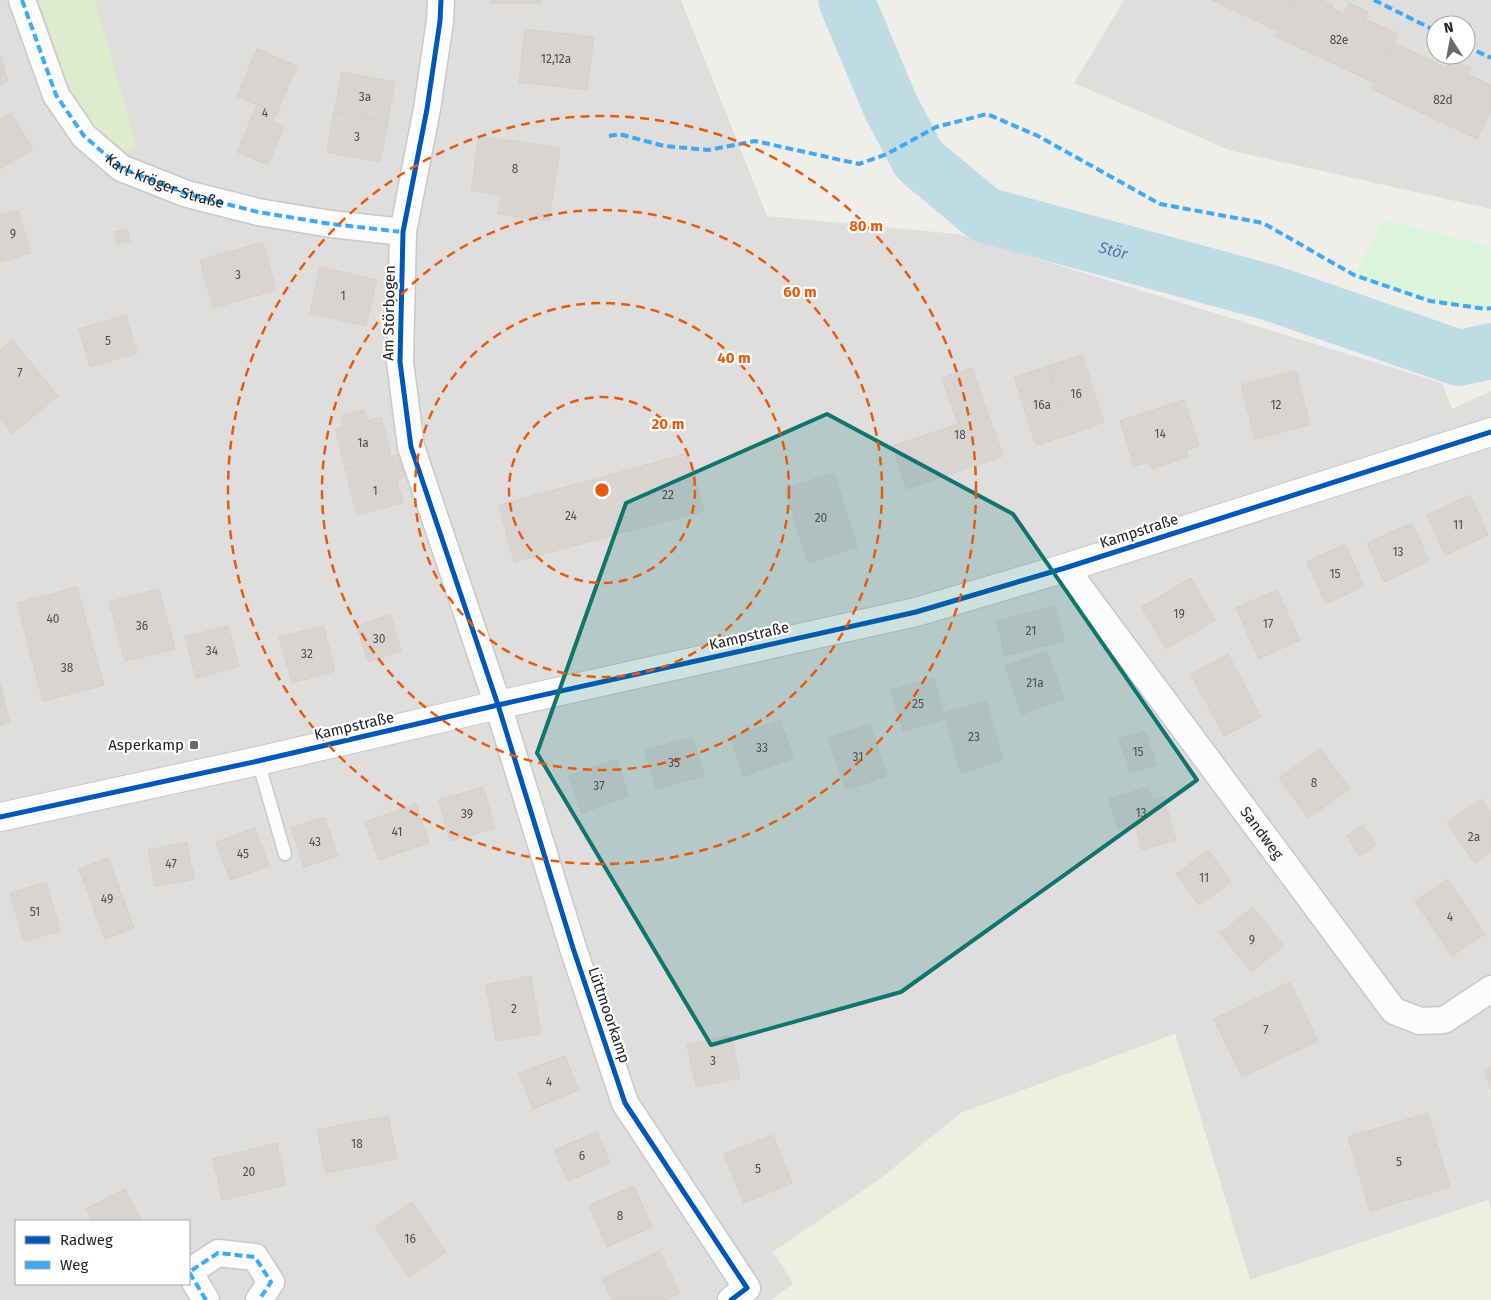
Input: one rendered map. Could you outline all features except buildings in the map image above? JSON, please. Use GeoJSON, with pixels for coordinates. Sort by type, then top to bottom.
{"type":"FeatureCollection","features":[{"type":"Feature","properties":{"kind":"street","name":"Karl-Kröger-Straße"},"geometry":{"type":"LineString","coordinates":[[22,0],[56,96],[84,136],[121,168],[187,194],[258,212],[331,224],[403,232]]}},
{"type":"Feature","properties":{"kind":"street","name":"Am Störbogen"},"geometry":{"type":"LineString","coordinates":[[441,0],[440,21],[427,109],[403,232],[400,362],[411,447],[498,705]]}},
{"type":"Feature","properties":{"kind":"street","name":"Kampstraße"},"geometry":{"type":"LineString","coordinates":[[0,817],[258,761],[498,705],[916,612],[1065,568],[1491,432]]}},
{"type":"Feature","properties":{"kind":"street","name":"Sandweg"},"geometry":{"type":"LineString","coordinates":[[1065,568],[1394,1011],[1420,1021],[1444,1020],[1491,989]]}},
{"type":"Feature","properties":{"kind":"street","name":"Lüttmoorkamp"},"geometry":{"type":"LineString","coordinates":[[498,705],[573,948],[625,1103],[747,1288],[731,1300]]}},
{"type":"Feature","properties":{"kind":"street"},"geometry":{"type":"LineString","coordinates":[[190,1271],[218,1253],[255,1257],[271,1282],[259,1300]]}},
{"type":"Feature","properties":{"kind":"street"},"geometry":{"type":"LineString","coordinates":[[190,1274],[206,1300]]}},
{"type":"Feature","properties":{"kind":"lane"},"geometry":{"type":"LineString","coordinates":[[258,761],[285,854]]}},
{"type":"Feature","properties":{"kind":"highlighted area"},"geometry":{"type":"Polygon","coordinates":[[[827,414],[1013,514],[1197,780],[901,992],[711,1045],[537,753],[626,503],[827,414]]]}},
{"type":"Feature","properties":{"kind":"shaded area"},"geometry":{"type":"Polygon","coordinates":[[[0,0],[681,0],[767,216],[957,234],[1442,383],[1452,409],[1491,391],[1491,1210],[1488,1200],[1250,1280],[1175,1034],[961,1113],[880,1179],[773,1252],[794,1284],[771,1300],[0,1300],[0,0]]]}},
{"type":"Feature","properties":{"kind":"shaded area"},"geometry":{"type":"Polygon","coordinates":[[[1124,0],[1491,0],[1491,209],[1229,150],[1074,83],[1124,0]]]}},
{"type":"Feature","properties":{"kind":"shaded area"},"geometry":{"type":"Polygon","coordinates":[[[1491,154],[1491,177],[1481,172],[1491,154]]]}},
{"type":"Feature","properties":{"kind":"green space"},"geometry":{"type":"Polygon","coordinates":[[[39,0],[95,0],[136,143],[130,154],[95,127],[70,89],[39,0]]]}},
{"type":"Feature","properties":{"kind":"green space"},"geometry":{"type":"Polygon","coordinates":[[[1384,220],[1491,247],[1491,308],[1486,309],[1430,301],[1354,275],[1384,220]]]}},
{"type":"Feature","properties":{"kind":"green space"},"geometry":{"type":"Polygon","coordinates":[[[1175,1034],[1250,1280],[1488,1200],[1491,1210],[1491,1300],[771,1300],[794,1283],[773,1252],[880,1179],[961,1113],[1175,1034]]]}},
{"type":"Feature","properties":{"kind":"waterway","name":"Stör"},"geometry":{"type":"LineString","coordinates":[[846,0],[891,107],[919,160],[985,215],[1271,293],[1459,358],[1491,351]]}},
{"type":"Feature","properties":{"kind":"marked path"},"geometry":{"type":"LineString","coordinates":[[22,0],[56,95],[84,136],[121,168],[187,194],[258,212],[331,224],[403,232]]}},
{"type":"Feature","properties":{"kind":"marked path"},"geometry":{"type":"LineString","coordinates":[[1374,0],[1426,26]]}},
{"type":"Feature","properties":{"kind":"marked path"},"geometry":{"type":"LineString","coordinates":[[1476,51],[1491,58]]}},
{"type":"Feature","properties":{"kind":"marked path"},"geometry":{"type":"LineString","coordinates":[[609,136],[619,134],[664,146],[708,150],[755,141],[859,164],[887,154],[936,127],[987,114],[1038,136],[1160,204],[1263,223],[1354,275],[1430,301],[1486,309],[1491,308]]}},
{"type":"Feature","properties":{"kind":"marked path"},"geometry":{"type":"LineString","coordinates":[[190,1271],[218,1253],[255,1257],[271,1282],[259,1300]]}},
{"type":"Feature","properties":{"kind":"marked path"},"geometry":{"type":"LineString","coordinates":[[190,1274],[206,1300]]}},
{"type":"Feature","properties":{"kind":"cycle path"},"geometry":{"type":"LineString","coordinates":[[441,0],[440,21],[427,109],[403,232],[400,362],[411,447],[498,705],[573,948],[625,1103],[747,1288],[731,1300]]}},
{"type":"Feature","properties":{"kind":"cycle path"},"geometry":{"type":"LineString","coordinates":[[0,817],[258,761],[498,705],[916,612],[1065,568],[1491,432]]}},
{"type":"Feature","properties":{"kind":"place","name":"Asperkamp"},"geometry":{"type":"Point","coordinates":[194,745]}}]}
